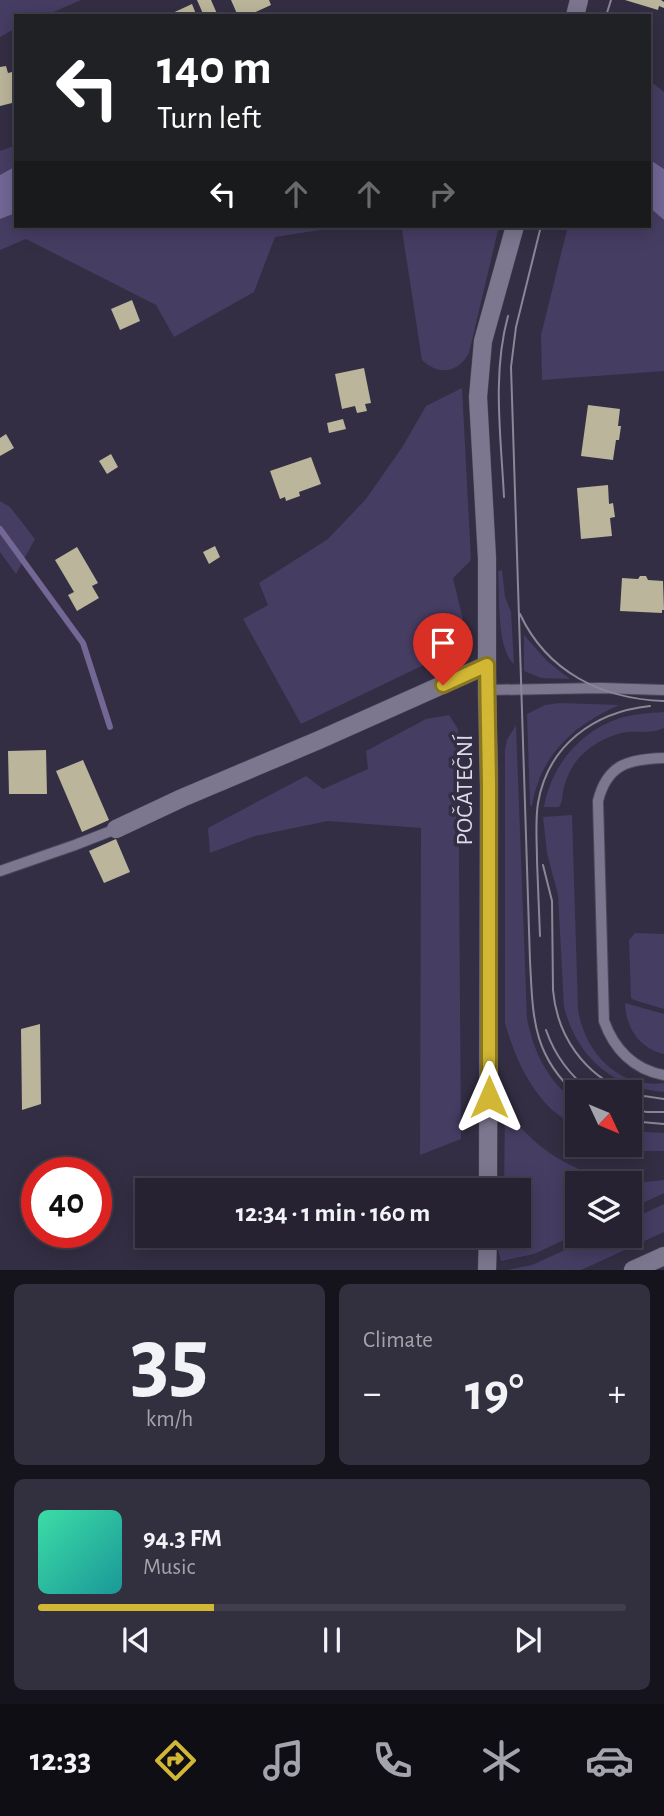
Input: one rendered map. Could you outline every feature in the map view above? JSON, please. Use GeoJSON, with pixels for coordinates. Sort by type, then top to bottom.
{"type":"FeatureCollection","features":[{"type":"Feature","properties":{"kind":"street","name":"POČÁTEČNÍ"},"geometry":{"type":"LineString","coordinates":[[488,1178],[487,558],[478,397],[483,341],[514,228]]}},
{"type":"Feature","properties":{"kind":"street"},"geometry":{"type":"LineString","coordinates":[[116,829],[487,665]]}},
{"type":"Feature","properties":{"kind":"street"},"geometry":{"type":"LineString","coordinates":[[487,1270],[488,1248]]}},
{"type":"Feature","properties":{"kind":"street"},"geometry":{"type":"LineString","coordinates":[[633,1270],[664,1256]]}},
{"type":"Feature","properties":{"kind":"lane"},"geometry":{"type":"LineString","coordinates":[[487,690],[664,690]]}},
{"type":"Feature","properties":{"kind":"lane"},"geometry":{"type":"LineString","coordinates":[[664,758],[639,760],[623,765],[611,773],[602,786],[598,801],[604,1021],[608,1034],[626,1056],[639,1066],[664,1075]]}},
{"type":"Feature","properties":{"kind":"lane"},"geometry":{"type":"LineString","coordinates":[[0,871],[116,829]]}},
{"type":"Feature","properties":{"kind":"shaded area"},"geometry":{"type":"Polygon","coordinates":[[[0,0],[81,0],[49,14],[14,14],[14,29],[0,37],[0,0]]]}},
{"type":"Feature","properties":{"kind":"shaded area"},"geometry":{"type":"Polygon","coordinates":[[[651,82],[664,92],[664,169],[651,160],[651,82]]]}},
{"type":"Feature","properties":{"kind":"shaded area"},"geometry":{"type":"Polygon","coordinates":[[[14,146],[14,167],[0,175],[0,151],[14,146]]]}},
{"type":"Feature","properties":{"kind":"shaded area"},"geometry":{"type":"Polygon","coordinates":[[[651,160],[664,169],[664,220],[651,209],[651,160]]]}},
{"type":"Feature","properties":{"kind":"shaded area"},"geometry":{"type":"Polygon","coordinates":[[[14,167],[14,214],[0,219],[0,175],[14,167]]]}},
{"type":"Feature","properties":{"kind":"shaded area"},"geometry":{"type":"Polygon","coordinates":[[[651,209],[664,220],[664,371],[542,380],[541,335],[568,228],[651,228],[651,209]]]}},
{"type":"Feature","properties":{"kind":"shaded area"},"geometry":{"type":"Polygon","coordinates":[[[14,214],[14,228],[333,228],[275,237],[254,292],[174,337],[156,305],[26,239],[0,250],[0,219],[14,214]]]}},
{"type":"Feature","properties":{"kind":"shaded area"},"geometry":{"type":"Polygon","coordinates":[[[400,228],[499,228],[469,353],[465,360],[454,368],[441,370],[422,360],[400,228]]]}},
{"type":"Feature","properties":{"kind":"shaded area"},"geometry":{"type":"Polygon","coordinates":[[[462,388],[471,560],[453,578],[463,620],[434,660],[301,724],[243,619],[268,605],[259,583],[328,539],[366,499],[403,446],[426,406],[462,388]]]}},
{"type":"Feature","properties":{"kind":"shaded area"},"geometry":{"type":"Polygon","coordinates":[[[0,501],[10,507],[35,539],[16,574],[0,552],[0,501]]]}},
{"type":"Feature","properties":{"kind":"shaded area"},"geometry":{"type":"Polygon","coordinates":[[[502,570],[505,597],[511,612],[514,664],[504,646],[502,634],[498,571],[502,570]]]}},
{"type":"Feature","properties":{"kind":"shaded area"},"geometry":{"type":"Polygon","coordinates":[[[524,635],[547,661],[570,679],[541,678],[524,671],[524,635]]]}},
{"type":"Feature","properties":{"kind":"shaded area"},"geometry":{"type":"Polygon","coordinates":[[[545,705],[619,705],[588,722],[562,744],[543,772],[532,806],[527,714],[545,705]]]}},
{"type":"Feature","properties":{"kind":"shaded area"},"geometry":{"type":"Polygon","coordinates":[[[664,712],[664,728],[650,732],[619,734],[589,749],[570,772],[559,807],[544,807],[553,778],[580,741],[620,718],[664,712]]]}},
{"type":"Feature","properties":{"kind":"shaded area"},"geometry":{"type":"Polygon","coordinates":[[[449,715],[458,729],[461,1139],[420,1155],[421,828],[328,821],[255,836],[210,853],[208,828],[306,776],[323,789],[368,769],[366,751],[426,719],[449,715]]]}},
{"type":"Feature","properties":{"kind":"shaded area"},"geometry":{"type":"Polygon","coordinates":[[[516,725],[527,1019],[534,1045],[544,1066],[565,1092],[565,1120],[551,1109],[528,1080],[505,1023],[507,740],[516,725]]]}},
{"type":"Feature","properties":{"kind":"shaded area"},"geometry":{"type":"Polygon","coordinates":[[[572,815],[578,1010],[582,1025],[596,1053],[606,1064],[618,1074],[632,1080],[619,1080],[599,1067],[578,1041],[570,1025],[564,1007],[558,895],[547,853],[543,817],[572,815]]]}},
{"type":"Feature","properties":{"kind":"shaded area"},"geometry":{"type":"Polygon","coordinates":[[[635,933],[664,934],[664,1009],[631,998],[629,940],[635,933]]]}},
{"type":"Feature","properties":{"kind":"shaded area"},"geometry":{"type":"Polygon","coordinates":[[[625,1003],[664,1014],[664,1054],[648,1047],[636,1036],[628,1021],[625,1003]]]}},
{"type":"Feature","properties":{"kind":"shaded area"},"geometry":{"type":"Polygon","coordinates":[[[642,1082],[664,1083],[664,1092],[642,1088],[642,1082]]]}},
{"type":"Feature","properties":{"kind":"shaded area"},"geometry":{"type":"Polygon","coordinates":[[[505,1106],[522,1129],[539,1145],[571,1166],[584,1171],[565,1171],[565,1240],[534,1254],[501,1261],[498,1248],[531,1248],[531,1178],[504,1178],[505,1106]]]}},
{"type":"Feature","properties":{"kind":"shaded area"},"geometry":{"type":"Polygon","coordinates":[[[642,1131],[664,1133],[664,1151],[642,1151],[642,1131]]]}},
{"type":"Feature","properties":{"kind":"shaded area"},"geometry":{"type":"Polygon","coordinates":[[[664,1180],[664,1193],[642,1203],[642,1182],[664,1180]]]}},
{"type":"Feature","properties":{"kind":"shaded area"},"geometry":{"type":"Polygon","coordinates":[[[664,1204],[664,1232],[642,1242],[642,1214],[664,1204]]]}},
{"type":"Feature","properties":{"kind":"shaded area"},"geometry":{"type":"Polygon","coordinates":[[[570,1248],[629,1248],[581,1270],[507,1270],[532,1265],[570,1248]]]}},
{"type":"Feature","properties":{"kind":"building"},"geometry":{"type":"Polygon","coordinates":[[[197,0],[211,0],[217,14],[203,14],[197,0]]]}},
{"type":"Feature","properties":{"kind":"building"},"geometry":{"type":"Polygon","coordinates":[[[231,0],[269,0],[271,5],[251,14],[237,14],[231,0]]]}},
{"type":"Feature","properties":{"kind":"building"},"geometry":{"type":"Polygon","coordinates":[[[625,0],[661,0],[664,2],[664,8],[659,6],[658,10],[625,0]]]}},
{"type":"Feature","properties":{"kind":"building"},"geometry":{"type":"Polygon","coordinates":[[[192,4],[196,14],[170,14],[192,4]]]}},
{"type":"Feature","properties":{"kind":"building"},"geometry":{"type":"Polygon","coordinates":[[[6,66],[8,73],[14,72],[14,102],[0,106],[0,67],[6,66]]]}},
{"type":"Feature","properties":{"kind":"building"},"geometry":{"type":"Polygon","coordinates":[[[132,300],[140,321],[120,330],[111,309],[132,300]]]}},
{"type":"Feature","properties":{"kind":"building"},"geometry":{"type":"Polygon","coordinates":[[[364,368],[371,403],[365,404],[367,411],[357,413],[355,406],[342,409],[335,374],[364,368]]]}},
{"type":"Feature","properties":{"kind":"building"},"geometry":{"type":"Polygon","coordinates":[[[588,405],[620,409],[618,426],[621,426],[613,460],[581,456],[588,405]]]}},
{"type":"Feature","properties":{"kind":"building"},"geometry":{"type":"Polygon","coordinates":[[[343,419],[346,429],[329,433],[327,423],[343,419]]]}},
{"type":"Feature","properties":{"kind":"building"},"geometry":{"type":"Polygon","coordinates":[[[6,434],[14,448],[0,456],[0,438],[6,434]]]}},
{"type":"Feature","properties":{"kind":"building"},"geometry":{"type":"Polygon","coordinates":[[[111,454],[118,467],[107,474],[99,461],[111,454]]]}},
{"type":"Feature","properties":{"kind":"building"},"geometry":{"type":"Polygon","coordinates":[[[311,457],[321,484],[299,492],[300,496],[286,501],[285,497],[280,499],[270,471],[311,457]]]}},
{"type":"Feature","properties":{"kind":"building"},"geometry":{"type":"Polygon","coordinates":[[[608,485],[609,504],[613,503],[615,517],[610,518],[612,536],[581,539],[577,488],[608,485]]]}},
{"type":"Feature","properties":{"kind":"building"},"geometry":{"type":"Polygon","coordinates":[[[215,546],[220,557],[209,564],[203,552],[215,546]]]}},
{"type":"Feature","properties":{"kind":"building"},"geometry":{"type":"Polygon","coordinates":[[[77,547],[98,583],[92,586],[99,598],[77,611],[68,595],[74,592],[55,560],[77,547]]]}},
{"type":"Feature","properties":{"kind":"building"},"geometry":{"type":"Polygon","coordinates":[[[640,576],[646,576],[648,580],[663,581],[662,613],[620,611],[622,578],[638,579],[640,576]]]}},
{"type":"Feature","properties":{"kind":"building"},"geometry":{"type":"Polygon","coordinates":[[[46,750],[47,794],[9,794],[8,751],[46,750]]]}},
{"type":"Feature","properties":{"kind":"building"},"geometry":{"type":"Polygon","coordinates":[[[83,760],[109,820],[82,832],[56,771],[83,760]]]}},
{"type":"Feature","properties":{"kind":"building"},"geometry":{"type":"Polygon","coordinates":[[[116,839],[130,872],[104,883],[89,851],[116,839]]]}},
{"type":"Feature","properties":{"kind":"building"},"geometry":{"type":"Polygon","coordinates":[[[40,1024],[41,1104],[22,1110],[21,1029],[40,1024]]]}},
{"type":"Feature","properties":{"kind":"waterway"},"geometry":{"type":"LineString","coordinates":[[0,529],[83,643],[110,727]]}},
{"type":"Feature","properties":{"kind":"tram line"},"geometry":{"type":"LineString","coordinates":[[607,14],[611,0]]}},
{"type":"Feature","properties":{"kind":"tram line"},"geometry":{"type":"LineString","coordinates":[[541,228],[516,327],[511,367],[532,1000],[543,1050],[565,1083]]}},
{"type":"Feature","properties":{"kind":"tram line"},"geometry":{"type":"LineString","coordinates":[[504,497],[499,383],[508,316]]}},
{"type":"Feature","properties":{"kind":"tram line"},"geometry":{"type":"LineString","coordinates":[[520,614],[545,652],[579,678],[619,695],[664,701]]}},
{"type":"Feature","properties":{"kind":"tram line"},"geometry":{"type":"LineString","coordinates":[[540,936],[537,817],[543,782],[563,748],[577,735],[610,716],[650,706]]}},
{"type":"Feature","properties":{"kind":"tram line"},"geometry":{"type":"LineString","coordinates":[[543,865],[552,901],[553,990],[560,1023],[576,1052],[605,1080]]}},
{"type":"Feature","properties":{"kind":"tram line"},"geometry":{"type":"LineString","coordinates":[[546,1030],[564,1065],[578,1080]]}},
{"type":"Feature","properties":{"kind":"tram line"},"geometry":{"type":"LineString","coordinates":[[642,1095],[664,1099]]}},
{"type":"Feature","properties":{"kind":"tram line"},"geometry":{"type":"LineString","coordinates":[[642,1111],[664,1112]]}},
{"type":"Feature","properties":{"kind":"tram line"},"geometry":{"type":"LineString","coordinates":[[642,1122],[664,1124]]}},
{"type":"Feature","properties":{"kind":"route"},"geometry":{"type":"LineString","coordinates":[[443,685],[487,665],[489,1097]]}}]}
